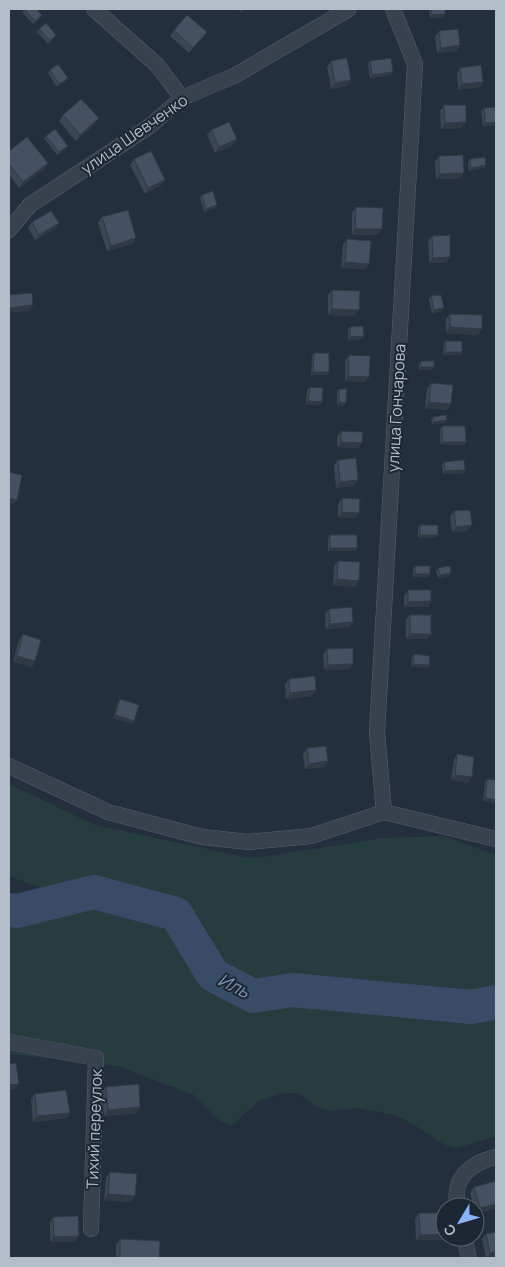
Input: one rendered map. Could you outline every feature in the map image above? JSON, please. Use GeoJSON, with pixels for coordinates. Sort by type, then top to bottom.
{"type":"FeatureCollection","features":[{"type":"Feature","properties":{"kind":"street"},"geometry":{"type":"LineString","coordinates":[[94,9],[157,65],[182,98]]}},
{"type":"Feature","properties":{"kind":"street","name":"улица Шевченко"},"geometry":{"type":"LineString","coordinates":[[9,230],[30,205],[150,126],[182,98],[234,76],[349,9]]}},
{"type":"Feature","properties":{"kind":"street","name":"улица Гончарова"},"geometry":{"type":"LineString","coordinates":[[384,812],[377,732],[415,64],[393,9]]}},
{"type":"Feature","properties":{"kind":"street"},"geometry":{"type":"LineString","coordinates":[[9,766],[108,812],[202,837],[249,842],[310,836],[384,812],[496,839]]}},
{"type":"Feature","properties":{"kind":"street","name":"Тихий переулок"},"geometry":{"type":"LineString","coordinates":[[9,1042],[96,1058],[91,1229]]}},
{"type":"Feature","properties":{"kind":"street"},"geometry":{"type":"LineString","coordinates":[[457,1197],[462,1176],[483,1160],[496,1157]]}},
{"type":"Feature","properties":{"kind":"green space"},"geometry":{"type":"Polygon","coordinates":[[[9,784],[95,825],[245,857],[257,858],[382,838],[443,836],[496,855],[496,1136],[457,1148],[445,1145],[413,1124],[392,1114],[356,1108],[330,1111],[317,1107],[298,1093],[284,1093],[259,1101],[232,1125],[220,1121],[194,1095],[117,1066],[9,1054],[9,915],[39,919],[51,892],[9,876],[9,784]]]}},
{"type":"Feature","properties":{"kind":"building"},"geometry":{"type":"Polygon","coordinates":[[[24,9],[36,9],[42,15],[35,21],[24,9]]]}},
{"type":"Feature","properties":{"kind":"building"},"geometry":{"type":"Polygon","coordinates":[[[431,9],[445,9],[445,14],[432,15],[431,9]]]}},
{"type":"Feature","properties":{"kind":"building"},"geometry":{"type":"Polygon","coordinates":[[[187,15],[207,32],[193,48],[174,30],[187,15]]]}},
{"type":"Feature","properties":{"kind":"building"},"geometry":{"type":"Polygon","coordinates":[[[46,23],[56,35],[50,41],[39,29],[46,23]]]}},
{"type":"Feature","properties":{"kind":"building"},"geometry":{"type":"Polygon","coordinates":[[[458,29],[460,45],[441,48],[439,31],[458,29]]]}},
{"type":"Feature","properties":{"kind":"building"},"geometry":{"type":"Polygon","coordinates":[[[347,58],[351,80],[335,83],[331,61],[347,58]]]}},
{"type":"Feature","properties":{"kind":"building"},"geometry":{"type":"Polygon","coordinates":[[[391,58],[393,72],[372,75],[370,61],[391,58]]]}},
{"type":"Feature","properties":{"kind":"building"},"geometry":{"type":"Polygon","coordinates":[[[58,64],[68,78],[59,84],[50,70],[58,64]]]}},
{"type":"Feature","properties":{"kind":"building"},"geometry":{"type":"Polygon","coordinates":[[[481,65],[483,82],[462,84],[460,68],[481,65]]]}},
{"type":"Feature","properties":{"kind":"building"},"geometry":{"type":"Polygon","coordinates":[[[81,99],[99,118],[80,135],[63,115],[81,99]]]}},
{"type":"Feature","properties":{"kind":"building"},"geometry":{"type":"Polygon","coordinates":[[[444,105],[466,105],[466,122],[445,123],[444,105]]]}},
{"type":"Feature","properties":{"kind":"building"},"geometry":{"type":"Polygon","coordinates":[[[496,107],[496,122],[485,123],[484,108],[496,107]]]}},
{"type":"Feature","properties":{"kind":"building"},"geometry":{"type":"Polygon","coordinates":[[[229,122],[237,139],[219,147],[211,130],[229,122]]]}},
{"type":"Feature","properties":{"kind":"building"},"geometry":{"type":"Polygon","coordinates":[[[55,129],[68,146],[59,152],[46,136],[55,129]]]}},
{"type":"Feature","properties":{"kind":"building"},"geometry":{"type":"Polygon","coordinates":[[[27,137],[48,163],[23,182],[9,164],[9,151],[27,137]]]}},
{"type":"Feature","properties":{"kind":"building"},"geometry":{"type":"Polygon","coordinates":[[[151,151],[165,180],[148,188],[134,159],[151,151]]]}},
{"type":"Feature","properties":{"kind":"building"},"geometry":{"type":"Polygon","coordinates":[[[463,155],[464,173],[439,174],[439,156],[463,155]]]}},
{"type":"Feature","properties":{"kind":"building"},"geometry":{"type":"Polygon","coordinates":[[[485,157],[486,165],[471,168],[470,159],[485,157]]]}},
{"type":"Feature","properties":{"kind":"building"},"geometry":{"type":"Polygon","coordinates":[[[213,191],[217,205],[206,209],[202,195],[213,191]]]}},
{"type":"Feature","properties":{"kind":"building"},"geometry":{"type":"Polygon","coordinates":[[[356,207],[383,208],[382,229],[355,229],[356,207]]]}},
{"type":"Feature","properties":{"kind":"building"},"geometry":{"type":"Polygon","coordinates":[[[128,210],[136,238],[111,246],[102,217],[128,210]]]}},
{"type":"Feature","properties":{"kind":"building"},"geometry":{"type":"Polygon","coordinates":[[[51,211],[59,223],[39,235],[32,222],[51,211]]]}},
{"type":"Feature","properties":{"kind":"building"},"geometry":{"type":"Polygon","coordinates":[[[450,235],[450,257],[433,258],[432,236],[450,235]]]}},
{"type":"Feature","properties":{"kind":"building"},"geometry":{"type":"Polygon","coordinates":[[[347,239],[371,241],[369,264],[345,262],[347,239]]]}},
{"type":"Feature","properties":{"kind":"building"},"geometry":{"type":"Polygon","coordinates":[[[332,290],[360,291],[359,310],[332,309],[332,290]]]}},
{"type":"Feature","properties":{"kind":"building"},"geometry":{"type":"Polygon","coordinates":[[[32,293],[33,305],[9,308],[9,295],[32,293]]]}},
{"type":"Feature","properties":{"kind":"building"},"geometry":{"type":"Polygon","coordinates":[[[441,295],[444,308],[434,310],[431,296],[441,295]]]}},
{"type":"Feature","properties":{"kind":"building"},"geometry":{"type":"Polygon","coordinates":[[[450,314],[482,315],[482,329],[450,327],[450,314]]]}},
{"type":"Feature","properties":{"kind":"building"},"geometry":{"type":"Polygon","coordinates":[[[363,326],[364,336],[350,337],[350,327],[363,326]]]}},
{"type":"Feature","properties":{"kind":"building"},"geometry":{"type":"Polygon","coordinates":[[[446,341],[462,341],[462,352],[445,352],[446,341]]]}},
{"type":"Feature","properties":{"kind":"building"},"geometry":{"type":"Polygon","coordinates":[[[314,353],[329,353],[329,372],[313,372],[314,353]]]}},
{"type":"Feature","properties":{"kind":"building"},"geometry":{"type":"Polygon","coordinates":[[[349,355],[370,356],[369,377],[348,376],[349,355]]]}},
{"type":"Feature","properties":{"kind":"building"},"geometry":{"type":"Polygon","coordinates":[[[421,361],[434,361],[434,367],[421,367],[421,361]]]}},
{"type":"Feature","properties":{"kind":"building"},"geometry":{"type":"Polygon","coordinates":[[[431,383],[453,385],[451,404],[429,402],[431,383]]]}},
{"type":"Feature","properties":{"kind":"building"},"geometry":{"type":"Polygon","coordinates":[[[310,387],[323,388],[322,402],[308,401],[310,387]]]}},
{"type":"Feature","properties":{"kind":"building"},"geometry":{"type":"Polygon","coordinates":[[[339,389],[347,389],[346,403],[339,402],[339,389]]]}},
{"type":"Feature","properties":{"kind":"building"},"geometry":{"type":"Polygon","coordinates":[[[446,415],[447,420],[434,422],[433,417],[446,415]]]}},
{"type":"Feature","properties":{"kind":"building"},"geometry":{"type":"Polygon","coordinates":[[[442,426],[465,426],[466,442],[442,442],[442,426]]]}},
{"type":"Feature","properties":{"kind":"building"},"geometry":{"type":"Polygon","coordinates":[[[341,431],[363,432],[362,443],[341,442],[341,431]]]}},
{"type":"Feature","properties":{"kind":"building"},"geometry":{"type":"Polygon","coordinates":[[[356,458],[358,480],[340,482],[338,460],[356,458]]]}},
{"type":"Feature","properties":{"kind":"building"},"geometry":{"type":"Polygon","coordinates":[[[464,460],[465,470],[445,471],[444,462],[464,460]]]}},
{"type":"Feature","properties":{"kind":"building"},"geometry":{"type":"Polygon","coordinates":[[[9,472],[22,475],[17,500],[9,498],[9,472]]]}},
{"type":"Feature","properties":{"kind":"building"},"geometry":{"type":"Polygon","coordinates":[[[342,498],[360,499],[359,513],[342,512],[342,498]]]}},
{"type":"Feature","properties":{"kind":"building"},"geometry":{"type":"Polygon","coordinates":[[[470,510],[472,525],[456,527],[454,511],[470,510]]]}},
{"type":"Feature","properties":{"kind":"building"},"geometry":{"type":"Polygon","coordinates":[[[420,525],[438,525],[438,535],[420,535],[420,525]]]}},
{"type":"Feature","properties":{"kind":"building"},"geometry":{"type":"Polygon","coordinates":[[[330,535],[357,535],[357,548],[330,548],[330,535]]]}},
{"type":"Feature","properties":{"kind":"building"},"geometry":{"type":"Polygon","coordinates":[[[338,561],[360,562],[359,581],[337,579],[338,561]]]}},
{"type":"Feature","properties":{"kind":"building"},"geometry":{"type":"Polygon","coordinates":[[[415,566],[430,566],[430,574],[415,574],[415,566]]]}},
{"type":"Feature","properties":{"kind":"building"},"geometry":{"type":"Polygon","coordinates":[[[450,566],[451,573],[440,575],[438,568],[450,566]]]}},
{"type":"Feature","properties":{"kind":"building"},"geometry":{"type":"Polygon","coordinates":[[[408,590],[431,590],[431,601],[408,602],[408,590]]]}},
{"type":"Feature","properties":{"kind":"building"},"geometry":{"type":"Polygon","coordinates":[[[352,607],[353,622],[330,624],[329,609],[352,607]]]}},
{"type":"Feature","properties":{"kind":"building"},"geometry":{"type":"Polygon","coordinates":[[[410,615],[431,615],[431,634],[410,634],[410,615]]]}},
{"type":"Feature","properties":{"kind":"building"},"geometry":{"type":"Polygon","coordinates":[[[23,634],[41,640],[35,661],[17,656],[23,634]]]}},
{"type":"Feature","properties":{"kind":"building"},"geometry":{"type":"Polygon","coordinates":[[[353,648],[353,664],[328,665],[327,649],[353,648]]]}},
{"type":"Feature","properties":{"kind":"building"},"geometry":{"type":"Polygon","coordinates":[[[414,654],[430,656],[429,665],[413,664],[414,654]]]}},
{"type":"Feature","properties":{"kind":"building"},"geometry":{"type":"Polygon","coordinates":[[[315,676],[316,690],[290,693],[289,679],[315,676]]]}},
{"type":"Feature","properties":{"kind":"building"},"geometry":{"type":"Polygon","coordinates":[[[120,699],[139,705],[134,721],[115,715],[120,699]]]}},
{"type":"Feature","properties":{"kind":"building"},"geometry":{"type":"Polygon","coordinates":[[[326,746],[328,761],[309,764],[307,748],[326,746]]]}},
{"type":"Feature","properties":{"kind":"building"},"geometry":{"type":"Polygon","coordinates":[[[457,754],[474,757],[472,777],[455,775],[457,754]]]}},
{"type":"Feature","properties":{"kind":"building"},"geometry":{"type":"Polygon","coordinates":[[[487,779],[496,780],[496,800],[485,798],[487,779]]]}},
{"type":"Feature","properties":{"kind":"building"},"geometry":{"type":"Polygon","coordinates":[[[16,1063],[19,1084],[9,1085],[9,1064],[16,1063]]]}},
{"type":"Feature","properties":{"kind":"building"},"geometry":{"type":"Polygon","coordinates":[[[139,1084],[140,1107],[108,1110],[106,1087],[139,1084]]]}},
{"type":"Feature","properties":{"kind":"building"},"geometry":{"type":"Polygon","coordinates":[[[66,1090],[70,1113],[37,1116],[35,1094],[66,1090]]]}},
{"type":"Feature","properties":{"kind":"building"},"geometry":{"type":"Polygon","coordinates":[[[110,1172],[137,1174],[135,1196],[108,1194],[110,1172]]]}},
{"type":"Feature","properties":{"kind":"building"},"geometry":{"type":"Polygon","coordinates":[[[496,1181],[496,1204],[485,1207],[485,1197],[477,1197],[474,1187],[496,1181]]]}},
{"type":"Feature","properties":{"kind":"building"},"geometry":{"type":"Polygon","coordinates":[[[419,1213],[435,1213],[435,1234],[420,1235],[419,1213]]]}},
{"type":"Feature","properties":{"kind":"building"},"geometry":{"type":"Polygon","coordinates":[[[78,1216],[79,1236],[54,1237],[53,1217],[78,1216]]]}},
{"type":"Feature","properties":{"kind":"building"},"geometry":{"type":"Polygon","coordinates":[[[496,1232],[496,1251],[490,1253],[486,1234],[496,1232]]]}},
{"type":"Feature","properties":{"kind":"building"},"geometry":{"type":"Polygon","coordinates":[[[120,1239],[160,1241],[159,1258],[120,1258],[120,1239]]]}},
{"type":"Feature","properties":{"kind":"waterway","name":"Иль"},"geometry":{"type":"LineString","coordinates":[[9,910],[17,911],[94,892],[176,914],[213,975],[253,996],[293,990],[471,1007],[496,1002]]}}]}
